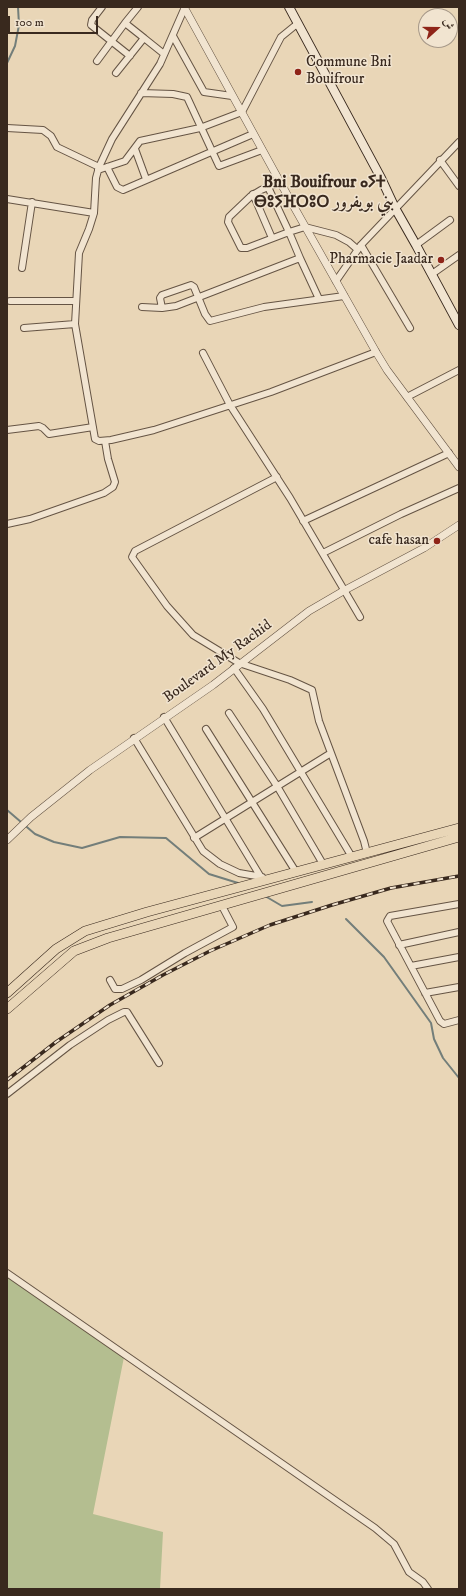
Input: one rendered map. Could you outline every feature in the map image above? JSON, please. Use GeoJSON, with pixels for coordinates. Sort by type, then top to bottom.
{"type":"FeatureCollection","features":[{"type":"Feature","properties":{"kind":"main road"},"geometry":{"type":"LineString","coordinates":[[289,7],[381,178],[395,208],[459,325]]}},
{"type":"Feature","properties":{"kind":"main road"},"geometry":{"type":"LineString","coordinates":[[7,993],[56,949],[85,931],[262,879],[296,872],[459,828]]}},
{"type":"Feature","properties":{"kind":"main road"},"geometry":{"type":"LineString","coordinates":[[7,1009],[74,951],[108,938],[459,837]]}},
{"type":"Feature","properties":{"kind":"street"},"geometry":{"type":"LineString","coordinates":[[102,7],[90,24],[130,56]]}},
{"type":"Feature","properties":{"kind":"street"},"geometry":{"type":"LineString","coordinates":[[97,61],[138,7]]}},
{"type":"Feature","properties":{"kind":"street"},"geometry":{"type":"LineString","coordinates":[[185,7],[164,54],[112,139],[99,168],[94,213],[79,253],[75,301],[75,324],[96,439],[105,441],[154,430],[271,392],[376,352]]}},
{"type":"Feature","properties":{"kind":"street"},"geometry":{"type":"LineString","coordinates":[[185,7],[253,134],[376,352],[459,467]]}},
{"type":"Feature","properties":{"kind":"street"},"geometry":{"type":"LineString","coordinates":[[125,23],[164,54]]}},
{"type":"Feature","properties":{"kind":"street"},"geometry":{"type":"LineString","coordinates":[[7,128],[45,131],[51,136],[57,147],[99,168],[125,161],[140,141],[200,128],[242,112],[281,37],[298,24]]}},
{"type":"Feature","properties":{"kind":"street"},"geometry":{"type":"LineString","coordinates":[[173,36],[204,92],[232,96]]}},
{"type":"Feature","properties":{"kind":"street"},"geometry":{"type":"LineString","coordinates":[[116,73],[144,38]]}},
{"type":"Feature","properties":{"kind":"street"},"geometry":{"type":"LineString","coordinates":[[141,93],[186,96],[218,165],[222,166],[262,150]]}},
{"type":"Feature","properties":{"kind":"street"},"geometry":{"type":"LineString","coordinates":[[107,167],[119,189],[123,190],[253,134]]}},
{"type":"Feature","properties":{"kind":"street"},"geometry":{"type":"LineString","coordinates":[[336,281],[359,247],[440,160],[459,142]]}},
{"type":"Feature","properties":{"kind":"street"},"geometry":{"type":"LineString","coordinates":[[135,149],[146,179]]}},
{"type":"Feature","properties":{"kind":"street"},"geometry":{"type":"LineString","coordinates":[[440,160],[458,183]]}},
{"type":"Feature","properties":{"kind":"street"},"geometry":{"type":"LineString","coordinates":[[280,182],[253,194],[229,217],[228,222],[231,230],[241,248],[247,248],[305,227],[336,235],[359,247],[410,328]]}},
{"type":"Feature","properties":{"kind":"street"},"geometry":{"type":"LineString","coordinates":[[268,187],[319,299]]}},
{"type":"Feature","properties":{"kind":"street"},"geometry":{"type":"LineString","coordinates":[[253,194],[272,238]]}},
{"type":"Feature","properties":{"kind":"street"},"geometry":{"type":"LineString","coordinates":[[7,199],[94,213]]}},
{"type":"Feature","properties":{"kind":"street"},"geometry":{"type":"LineString","coordinates":[[22,268],[32,202]]}},
{"type":"Feature","properties":{"kind":"street"},"geometry":{"type":"LineString","coordinates":[[416,244],[450,220]]}},
{"type":"Feature","properties":{"kind":"street"},"geometry":{"type":"LineString","coordinates":[[432,274],[459,255]]}},
{"type":"Feature","properties":{"kind":"street"},"geometry":{"type":"LineString","coordinates":[[142,307],[162,308],[176,306],[300,258]]}},
{"type":"Feature","properties":{"kind":"street"},"geometry":{"type":"LineString","coordinates":[[162,308],[160,298],[162,295],[191,285],[194,287],[205,314],[211,321],[264,307],[344,296]]}},
{"type":"Feature","properties":{"kind":"street"},"geometry":{"type":"LineString","coordinates":[[10,301],[75,301]]}},
{"type":"Feature","properties":{"kind":"street"},"geometry":{"type":"LineString","coordinates":[[24,328],[75,324]]}},
{"type":"Feature","properties":{"kind":"street"},"geometry":{"type":"LineString","coordinates":[[203,354],[230,405],[277,477],[360,617]]}},
{"type":"Feature","properties":{"kind":"street"},"geometry":{"type":"LineString","coordinates":[[407,397],[459,370]]}},
{"type":"Feature","properties":{"kind":"street"},"geometry":{"type":"LineString","coordinates":[[7,430],[39,426],[49,434],[93,427]]}},
{"type":"Feature","properties":{"kind":"street"},"geometry":{"type":"LineString","coordinates":[[7,524],[30,519],[104,493],[113,488],[115,482],[108,459],[105,441]]}},
{"type":"Feature","properties":{"kind":"street"},"geometry":{"type":"LineString","coordinates":[[303,521],[449,453]]}},
{"type":"Feature","properties":{"kind":"street"},"geometry":{"type":"LineString","coordinates":[[277,477],[134,551],[132,554],[151,584],[184,627],[200,640],[236,666],[290,680],[311,689],[314,695],[318,721],[367,853]]}},
{"type":"Feature","properties":{"kind":"street"},"geometry":{"type":"LineString","coordinates":[[323,553],[401,514],[459,488]]}},
{"type":"Feature","properties":{"kind":"street","name":"Boulevard My Rachid"},"geometry":{"type":"LineString","coordinates":[[10,837],[28,820],[84,775],[164,717],[213,685],[309,611],[424,548],[459,525]]}},
{"type":"Feature","properties":{"kind":"street"},"geometry":{"type":"LineString","coordinates":[[236,666],[352,857]]}},
{"type":"Feature","properties":{"kind":"street"},"geometry":{"type":"LineString","coordinates":[[229,713],[277,786],[323,864]]}},
{"type":"Feature","properties":{"kind":"street"},"geometry":{"type":"LineString","coordinates":[[164,717],[262,879]]}},
{"type":"Feature","properties":{"kind":"street"},"geometry":{"type":"LineString","coordinates":[[206,729],[296,872]]}},
{"type":"Feature","properties":{"kind":"street"},"geometry":{"type":"LineString","coordinates":[[134,738],[203,851],[220,864],[246,875],[262,879]]}},
{"type":"Feature","properties":{"kind":"street"},"geometry":{"type":"LineString","coordinates":[[194,838],[331,753]]}},
{"type":"Feature","properties":{"kind":"street"},"geometry":{"type":"LineString","coordinates":[[459,904],[388,917],[387,921],[442,1023],[459,1020]]}},
{"type":"Feature","properties":{"kind":"street"},"geometry":{"type":"LineString","coordinates":[[110,980],[115,989],[126,987],[233,927],[222,906]]}},
{"type":"Feature","properties":{"kind":"street"},"geometry":{"type":"LineString","coordinates":[[399,945],[459,932]]}},
{"type":"Feature","properties":{"kind":"street"},"geometry":{"type":"LineString","coordinates":[[411,966],[459,957]]}},
{"type":"Feature","properties":{"kind":"street"},"geometry":{"type":"LineString","coordinates":[[425,993],[459,987]]}},
{"type":"Feature","properties":{"kind":"street"},"geometry":{"type":"LineString","coordinates":[[7,1094],[70,1045],[108,1020],[124,1012],[127,1012],[159,1063]]}},
{"type":"Feature","properties":{"kind":"street"},"geometry":{"type":"LineString","coordinates":[[7,1273],[375,1528],[394,1544],[409,1572],[423,1582],[428,1589]]}},
{"type":"Feature","properties":{"kind":"green space"},"geometry":{"type":"Polygon","coordinates":[[[7,1277],[124,1357],[93,1514],[163,1532],[160,1589],[7,1589],[7,1277]]]}},
{"type":"Feature","properties":{"kind":"waterway"},"geometry":{"type":"LineString","coordinates":[[7,63],[15,46],[19,25],[18,7]]}},
{"type":"Feature","properties":{"kind":"waterway"},"geometry":{"type":"LineString","coordinates":[[7,810],[35,834],[54,842],[82,848],[120,837],[166,838],[209,874],[238,883]]}},
{"type":"Feature","properties":{"kind":"waterway"},"geometry":{"type":"LineString","coordinates":[[265,896],[282,906],[312,902]]}},
{"type":"Feature","properties":{"kind":"waterway"},"geometry":{"type":"LineString","coordinates":[[346,919],[384,957],[431,1023],[434,1039],[443,1058],[459,1078]]}},
{"type":"Feature","properties":{"kind":"railway"},"geometry":{"type":"LineString","coordinates":[[7,1080],[56,1042],[110,1005],[163,975],[210,951],[270,925],[332,905],[391,888],[459,876]]}},
{"type":"Feature","properties":{"kind":"place","name":"Commune Bni Bouifrour"},"geometry":{"type":"Point","coordinates":[298,72]}},
{"type":"Feature","properties":{"kind":"place","name":"Pharmacie Jaadar"},"geometry":{"type":"Point","coordinates":[441,260]}},
{"type":"Feature","properties":{"kind":"place","name":"cafe hasan"},"geometry":{"type":"Point","coordinates":[437,541]}},
{"type":"Feature","properties":{"kind":"district","name":"Bni Bouifrour ⴰⵢⵜ ⴱⵓⵢⴼⵔⵓⵔ بني بويفرور"},"geometry":{"type":"Point","coordinates":[324,193]}}]}
